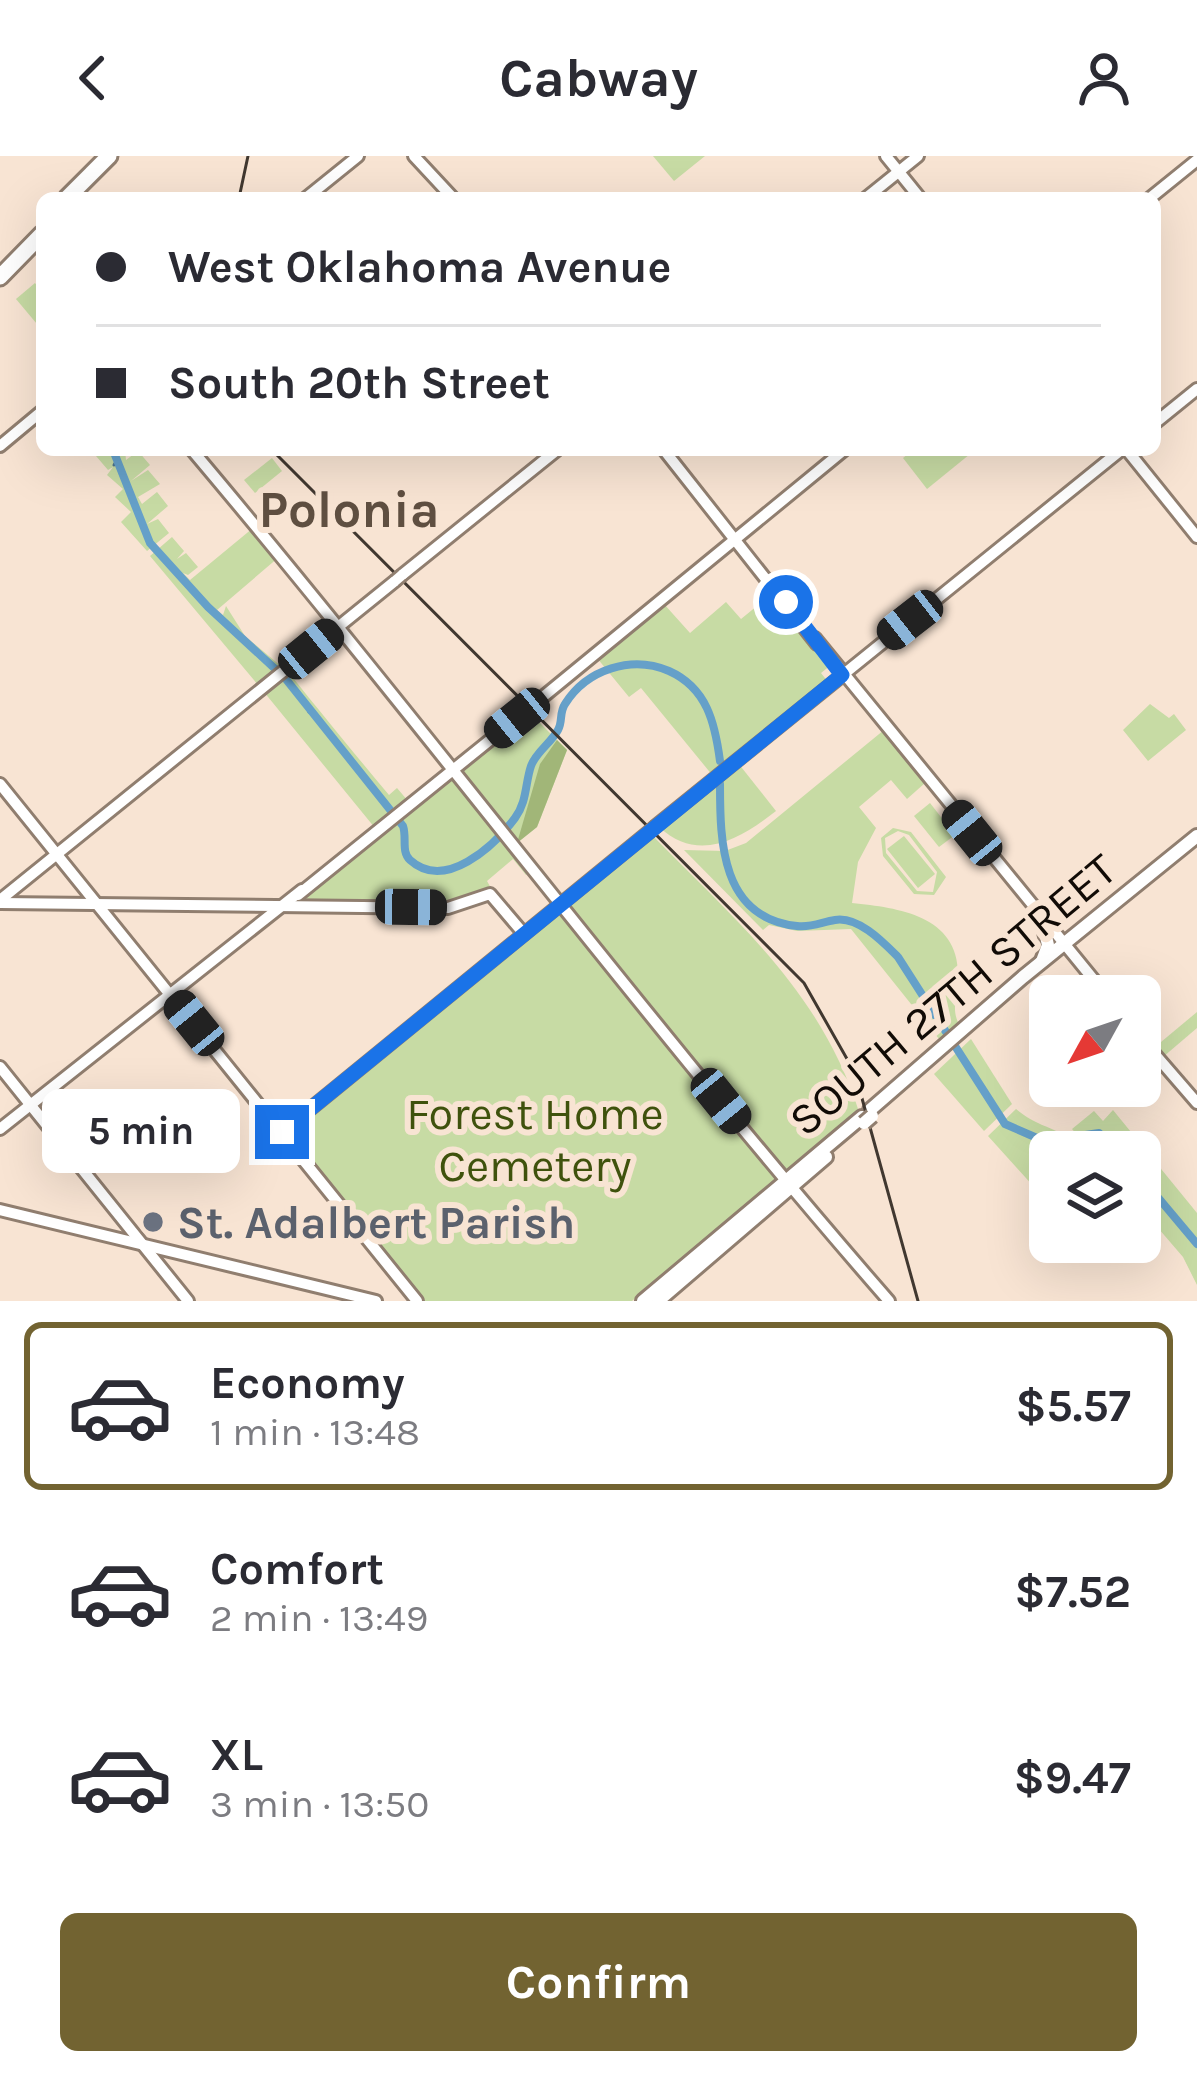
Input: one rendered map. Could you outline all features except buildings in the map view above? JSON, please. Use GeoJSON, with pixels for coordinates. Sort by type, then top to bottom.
{"type":"FeatureCollection","features":[{"type":"Feature","properties":{"kind":"highway"},"geometry":{"type":"LineString","coordinates":[[73,192],[109,156]]}},
{"type":"Feature","properties":{"kind":"highway"},"geometry":{"type":"LineString","coordinates":[[83,192],[119,156]]}},
{"type":"Feature","properties":{"kind":"highway"},"geometry":{"type":"LineString","coordinates":[[0,277],[36,230]]}},
{"type":"Feature","properties":{"kind":"highway"},"geometry":{"type":"LineString","coordinates":[[0,265],[36,238]]}},
{"type":"Feature","properties":{"kind":"main road","name":"SOUTH 27TH STREET"},"geometry":{"type":"LineString","coordinates":[[996,1004],[1194,845]]}},
{"type":"Feature","properties":{"kind":"main road","name":"SOUTH 27TH STREET"},"geometry":{"type":"LineString","coordinates":[[1106,916],[1194,845]]}},
{"type":"Feature","properties":{"kind":"main road"},"geometry":{"type":"LineString","coordinates":[[1040,963],[1048,945],[1044,928]]}},
{"type":"Feature","properties":{"kind":"main road","name":"SOUTH 27TH STREET"},"geometry":{"type":"LineString","coordinates":[[658,1301],[947,1052],[1040,963],[1064,949]]}},
{"type":"Feature","properties":{"kind":"main road","name":"SOUTH 27TH STREET"},"geometry":{"type":"LineString","coordinates":[[643,1301],[788,1185]]}},
{"type":"Feature","properties":{"kind":"street"},"geometry":{"type":"LineString","coordinates":[[313,192],[358,156]]}},
{"type":"Feature","properties":{"kind":"street"},"geometry":{"type":"LineString","coordinates":[[886,156],[915,192]]}},
{"type":"Feature","properties":{"kind":"street"},"geometry":{"type":"LineString","coordinates":[[874,192],[918,156]]}},
{"type":"Feature","properties":{"kind":"street"},"geometry":{"type":"LineString","coordinates":[[419,158],[448,192]]}},
{"type":"Feature","properties":{"kind":"street"},"geometry":{"type":"LineString","coordinates":[[1157,192],[1197,160]]}},
{"type":"Feature","properties":{"kind":"street"},"geometry":{"type":"LineString","coordinates":[[1161,418],[1197,389]]}},
{"type":"Feature","properties":{"kind":"street"},"geometry":{"type":"LineString","coordinates":[[0,446],[36,416]]}},
{"type":"Feature","properties":{"kind":"street"},"geometry":{"type":"LineString","coordinates":[[197,456],[340,625],[788,1185],[889,1301]]}},
{"type":"Feature","properties":{"kind":"street"},"geometry":{"type":"LineString","coordinates":[[0,902],[550,456]]}},
{"type":"Feature","properties":{"kind":"street"},"geometry":{"type":"LineString","coordinates":[[669,456],[1086,975]]}},
{"type":"Feature","properties":{"kind":"street"},"geometry":{"type":"LineString","coordinates":[[0,902],[280,904],[300,897],[837,456]]}},
{"type":"Feature","properties":{"kind":"street"},"geometry":{"type":"LineString","coordinates":[[282,1132],[1116,456]]}},
{"type":"Feature","properties":{"kind":"street"},"geometry":{"type":"LineString","coordinates":[[1129,456],[1197,537]]}},
{"type":"Feature","properties":{"kind":"street"},"geometry":{"type":"LineString","coordinates":[[0,784],[417,1301]]}},
{"type":"Feature","properties":{"kind":"street"},"geometry":{"type":"LineString","coordinates":[[992,859],[1064,949]]}},
{"type":"Feature","properties":{"kind":"street"},"geometry":{"type":"LineString","coordinates":[[300,897],[448,908],[490,894],[524,934]]}},
{"type":"Feature","properties":{"kind":"street"},"geometry":{"type":"LineString","coordinates":[[0,1129],[280,904]]}},
{"type":"Feature","properties":{"kind":"street"},"geometry":{"type":"LineString","coordinates":[[1161,1061],[1197,1102]]}},
{"type":"Feature","properties":{"kind":"street"},"geometry":{"type":"LineString","coordinates":[[0,1067],[188,1301]]}},
{"type":"Feature","properties":{"kind":"street"},"geometry":{"type":"LineString","coordinates":[[0,1210],[376,1301]]}},
{"type":"Feature","properties":{"kind":"green space"},"geometry":{"type":"Polygon","coordinates":[[[653,156],[705,156],[674,181],[653,156]]]}},
{"type":"Feature","properties":{"kind":"green space"},"geometry":{"type":"Polygon","coordinates":[[[35,283],[36,323],[16,299],[35,283]]]}},
{"type":"Feature","properties":{"kind":"green space"},"geometry":{"type":"Polygon","coordinates":[[[96,456],[126,456],[126,460],[142,456],[150,465],[131,481],[148,470],[160,484],[138,497],[142,504],[157,492],[168,506],[147,524],[158,519],[169,533],[147,551],[121,522],[131,512],[115,497],[123,489],[107,475],[113,467],[108,470],[96,456]]]}},
{"type":"Feature","properties":{"kind":"green space"},"geometry":{"type":"Polygon","coordinates":[[[906,456],[968,456],[927,489],[906,456]]]}},
{"type":"Feature","properties":{"kind":"green space"},"geometry":{"type":"Polygon","coordinates":[[[272,458],[282,471],[255,493],[244,480],[272,458]]]}},
{"type":"Feature","properties":{"kind":"green space"},"geometry":{"type":"Polygon","coordinates":[[[253,528],[279,557],[217,610],[223,615],[226,606],[245,636],[282,667],[258,685],[150,556],[172,537],[184,551],[177,559],[186,553],[198,567],[188,575],[183,573],[190,580],[253,528]]]}},
{"type":"Feature","properties":{"kind":"green space"},"geometry":{"type":"Polygon","coordinates":[[[774,592],[831,665],[821,673],[828,682],[713,776],[641,688],[629,697],[597,658],[664,604],[690,633],[726,602],[741,619],[774,592]]]}},
{"type":"Feature","properties":{"kind":"green space"},"geometry":{"type":"Polygon","coordinates":[[[289,673],[389,795],[397,788],[408,801],[375,828],[264,692],[289,673]]]}},
{"type":"Feature","properties":{"kind":"green space"},"geometry":{"type":"Polygon","coordinates":[[[1150,704],[1169,718],[1174,714],[1186,730],[1148,761],[1123,730],[1150,704]]]}},
{"type":"Feature","properties":{"kind":"green space"},"geometry":{"type":"Polygon","coordinates":[[[530,713],[567,750],[537,827],[517,843],[460,770],[530,713]]]}},
{"type":"Feature","properties":{"kind":"green space"},"geometry":{"type":"Polygon","coordinates":[[[884,730],[925,783],[907,799],[891,780],[859,807],[876,828],[858,862],[852,903],[924,919],[949,941],[956,958],[955,1008],[960,1026],[943,1044],[851,929],[797,931],[769,925],[763,930],[684,850],[725,851],[746,843],[884,730]]]}},
{"type":"Feature","properties":{"kind":"green space"},"geometry":{"type":"Polygon","coordinates":[[[557,740],[567,750],[537,827],[517,843],[540,764],[557,740]]]}},
{"type":"Feature","properties":{"kind":"green space"},"geometry":{"type":"Polygon","coordinates":[[[738,763],[776,811],[734,838],[704,846],[674,838],[659,827],[738,763]]]}},
{"type":"Feature","properties":{"kind":"green space"},"geometry":{"type":"Polygon","coordinates":[[[455,774],[531,871],[526,875],[513,859],[487,881],[492,890],[457,903],[299,900],[455,774]]]}},
{"type":"Feature","properties":{"kind":"green space"},"geometry":{"type":"Polygon","coordinates":[[[930,803],[955,835],[939,847],[914,816],[930,803]]]}},
{"type":"Feature","properties":{"kind":"green space"},"geometry":{"type":"Polygon","coordinates":[[[893,828],[911,832],[946,877],[934,895],[914,894],[883,856],[881,838],[893,828]],[[898,831],[885,838],[886,853],[917,891],[933,892],[937,872],[909,835],[898,831]]]}},
{"type":"Feature","properties":{"kind":"green space","name":"Forest Home Cemetery"},"geometry":{"type":"Polygon","coordinates":[[[651,834],[774,962],[824,1032],[844,1071],[860,1115],[787,1176],[569,907],[651,834]]]}},
{"type":"Feature","properties":{"kind":"green space"},"geometry":{"type":"Polygon","coordinates":[[[904,836],[935,874],[918,888],[887,849],[904,836]]]}},
{"type":"Feature","properties":{"kind":"green space","name":"Forest Home Cemetery"},"geometry":{"type":"Polygon","coordinates":[[[562,908],[779,1179],[632,1301],[421,1301],[298,1147],[312,1136],[300,1121],[562,908]]]}},
{"type":"Feature","properties":{"kind":"green space"},"geometry":{"type":"Polygon","coordinates":[[[1197,1012],[1197,1028],[1163,1057],[1161,1042],[1197,1012]]]}},
{"type":"Feature","properties":{"kind":"green space"},"geometry":{"type":"Polygon","coordinates":[[[971,1039],[1012,1104],[984,1131],[934,1074],[971,1039]]]}},
{"type":"Feature","properties":{"kind":"green space"},"geometry":{"type":"Polygon","coordinates":[[[1016,1109],[1054,1131],[1029,1131],[1029,1181],[988,1136],[1016,1109]]]}},
{"type":"Feature","properties":{"kind":"green space"},"geometry":{"type":"Polygon","coordinates":[[[1113,1110],[1130,1131],[1072,1129],[1094,1111],[1103,1121],[1113,1110]]]}},
{"type":"Feature","properties":{"kind":"green space"},"geometry":{"type":"Polygon","coordinates":[[[1161,1169],[1197,1213],[1197,1285],[1183,1257],[1161,1231],[1161,1169]]]}},
{"type":"Feature","properties":{"kind":"waterway"},"geometry":{"type":"LineString","coordinates":[[115,456],[150,543],[208,607],[285,678],[403,826],[407,857],[424,869],[438,871],[468,862],[506,829],[522,806],[533,761],[558,730],[565,704],[585,682],[611,668],[655,666],[682,678],[707,708],[720,761]]}},
{"type":"Feature","properties":{"kind":"waterway"},"geometry":{"type":"LineString","coordinates":[[114,465],[117,460]]}},
{"type":"Feature","properties":{"kind":"waterway"},"geometry":{"type":"LineString","coordinates":[[309,712],[310,708]]}},
{"type":"Feature","properties":{"kind":"waterway"},"geometry":{"type":"LineString","coordinates":[[720,784],[724,852],[739,893],[753,909],[797,926],[844,920],[870,931],[898,957],[1005,1124],[1029,1134]]}},
{"type":"Feature","properties":{"kind":"waterway"},"geometry":{"type":"LineString","coordinates":[[1161,1201],[1197,1244]]}},
{"type":"Feature","properties":{"kind":"railway"},"geometry":{"type":"LineString","coordinates":[[240,192],[248,156]]}},
{"type":"Feature","properties":{"kind":"railway"},"geometry":{"type":"LineString","coordinates":[[278,456],[804,983],[855,1073],[918,1301]]}},
{"type":"Feature","properties":{"kind":"place","name":"St. Adalbert Parish"},"geometry":{"type":"Point","coordinates":[153,1222]}},
{"type":"Feature","properties":{"kind":"district","name":"Polonia"},"geometry":{"type":"Point","coordinates":[349,509]}},
{"type":"Feature","properties":{"kind":"route"},"geometry":{"type":"LineString","coordinates":[[282,1132],[842,675],[786,602]]}}]}
